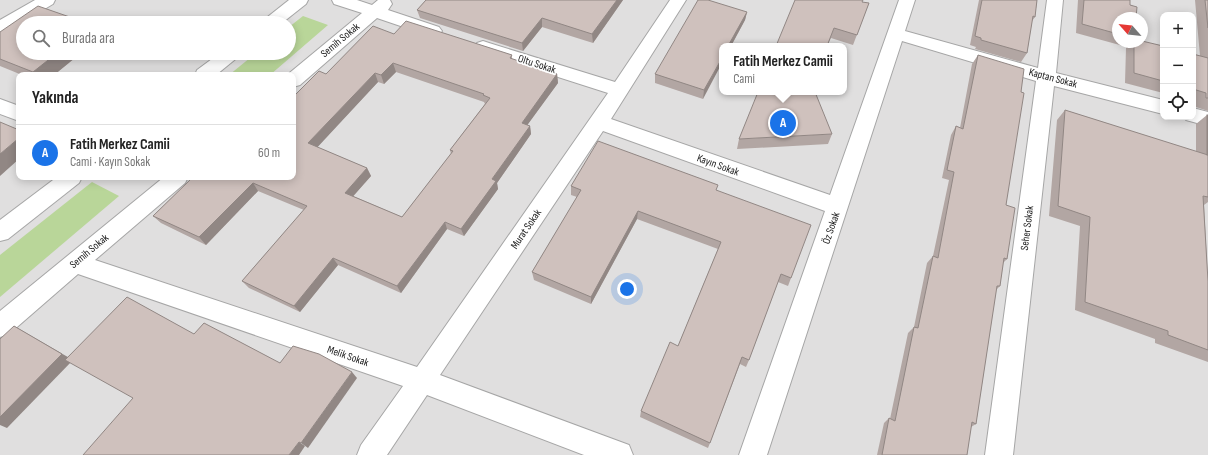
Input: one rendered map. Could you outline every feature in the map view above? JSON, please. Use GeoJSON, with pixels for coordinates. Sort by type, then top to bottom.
{"type":"FeatureCollection","features":[{"type":"Feature","properties":{"kind":"street"},"geometry":{"type":"LineString","coordinates":[[20,16],[47,0]]}},
{"type":"Feature","properties":{"kind":"street"},"geometry":{"type":"LineString","coordinates":[[280,16],[300,0]]}},
{"type":"Feature","properties":{"kind":"street"},"geometry":{"type":"LineString","coordinates":[[340,0],[449,35]]}},
{"type":"Feature","properties":{"kind":"street","name":"Semih Sokak"},"geometry":{"type":"LineString","coordinates":[[296,77],[388,0]]}},
{"type":"Feature","properties":{"kind":"street","name":"Murat Sokak"},"geometry":{"type":"LineString","coordinates":[[371,455],[599,122],[678,0]]}},
{"type":"Feature","properties":{"kind":"street","name":"Öz Sokak"},"geometry":{"type":"LineString","coordinates":[[753,455],[908,0]]}},
{"type":"Feature","properties":{"kind":"street","name":"Seher Sokak"},"geometry":{"type":"LineString","coordinates":[[999,455],[1055,0]]}},
{"type":"Feature","properties":{"kind":"street"},"geometry":{"type":"LineString","coordinates":[[0,28],[16,18]]}},
{"type":"Feature","properties":{"kind":"street","name":"Kaptan Sokak"},"geometry":{"type":"LineString","coordinates":[[897,34],[1046,77],[1160,106]]}},
{"type":"Feature","properties":{"kind":"street","name":"Oltu Sokak"},"geometry":{"type":"LineString","coordinates":[[471,43],[619,90]]}},
{"type":"Feature","properties":{"kind":"street"},"geometry":{"type":"LineString","coordinates":[[208,72],[223,60]]}},
{"type":"Feature","properties":{"kind":"street"},"geometry":{"type":"LineString","coordinates":[[0,106],[16,113]]}},
{"type":"Feature","properties":{"kind":"street"},"geometry":{"type":"LineString","coordinates":[[1196,116],[1208,119]]}},
{"type":"Feature","properties":{"kind":"street","name":"Kayın Sokak"},"geometry":{"type":"LineString","coordinates":[[599,122],[838,207]]}},
{"type":"Feature","properties":{"kind":"street"},"geometry":{"type":"LineString","coordinates":[[0,232],[68,180]]}},
{"type":"Feature","properties":{"kind":"street","name":"Semih Sokak"},"geometry":{"type":"LineString","coordinates":[[0,326],[174,180]]}},
{"type":"Feature","properties":{"kind":"street","name":"Melik Sokak"},"geometry":{"type":"LineString","coordinates":[[74,263],[422,381],[619,455]]}},
{"type":"Feature","properties":{"kind":"shaded area"},"geometry":{"type":"Polygon","coordinates":[[[0,0],[1208,0],[1208,455],[0,455],[0,0]]]}},
{"type":"Feature","properties":{"kind":"green space"},"geometry":{"type":"Polygon","coordinates":[[[303,16],[328,25],[296,53],[296,22],[303,16]]]}},
{"type":"Feature","properties":{"kind":"green space"},"geometry":{"type":"Polygon","coordinates":[[[247,60],[287,60],[273,72],[233,72],[247,60]]]}},
{"type":"Feature","properties":{"kind":"green space"},"geometry":{"type":"Polygon","coordinates":[[[92,182],[119,196],[0,297],[0,255],[92,182]]]}},
{"type":"Feature","properties":{"kind":"building"},"geometry":{"type":"Polygon","coordinates":[[[426,0],[617,0],[592,34],[542,18],[522,43],[417,10],[426,0]]]}},
{"type":"Feature","properties":{"kind":"building"},"geometry":{"type":"Polygon","coordinates":[[[698,0],[708,0],[747,12],[730,43],[719,43],[719,63],[704,90],[655,74],[698,0]]]}},
{"type":"Feature","properties":{"kind":"building"},"geometry":{"type":"Polygon","coordinates":[[[795,0],[863,0],[862,2],[869,3],[857,35],[834,28],[828,43],[777,43],[795,0]]]}},
{"type":"Feature","properties":{"kind":"building"},"geometry":{"type":"Polygon","coordinates":[[[982,0],[1037,0],[1027,53],[981,40],[981,38],[975,36],[982,0]]]}},
{"type":"Feature","properties":{"kind":"building"},"geometry":{"type":"Polygon","coordinates":[[[1084,0],[1130,0],[1130,5],[1137,7],[1137,12],[1112,12],[1112,32],[1082,24],[1084,0]]]}},
{"type":"Feature","properties":{"kind":"building"},"geometry":{"type":"Polygon","coordinates":[[[1205,0],[1208,0],[1208,28],[1205,0]]]}},
{"type":"Feature","properties":{"kind":"building"},"geometry":{"type":"Polygon","coordinates":[[[38,6],[67,16],[23,16],[38,6]]]}},
{"type":"Feature","properties":{"kind":"building"},"geometry":{"type":"Polygon","coordinates":[[[16,21],[16,60],[48,60],[33,72],[0,59],[0,32],[16,21]]]}},
{"type":"Feature","properties":{"kind":"building"},"geometry":{"type":"Polygon","coordinates":[[[406,21],[512,55],[510,58],[557,74],[522,123],[530,126],[492,179],[496,181],[461,229],[445,222],[397,286],[333,258],[294,306],[242,281],[307,206],[253,183],[199,237],[153,216],[190,180],[296,180],[296,94],[319,71],[326,74],[373,26],[394,34],[406,21]],[[393,63],[381,75],[375,73],[308,143],[367,168],[345,193],[402,217],[453,151],[450,150],[490,98],[483,95],[484,94],[393,63]]]}},
{"type":"Feature","properties":{"kind":"building"},"geometry":{"type":"Polygon","coordinates":[[[1148,42],[1160,45],[1160,80],[1134,73],[1134,48],[1148,48],[1148,42]]]}},
{"type":"Feature","properties":{"kind":"building"},"geometry":{"type":"Polygon","coordinates":[[[978,55],[1024,69],[1021,92],[1024,93],[1006,205],[1015,208],[1007,259],[1004,258],[1000,286],[997,286],[976,424],[972,422],[967,455],[882,455],[889,418],[895,421],[914,327],[918,328],[933,256],[938,258],[954,172],[947,170],[956,126],[963,129],[978,55]]]}},
{"type":"Feature","properties":{"kind":"building"},"geometry":{"type":"Polygon","coordinates":[[[1196,55],[1208,58],[1208,98],[1206,98],[1206,93],[1196,90],[1196,55]]]}},
{"type":"Feature","properties":{"kind":"building"},"geometry":{"type":"Polygon","coordinates":[[[757,95],[816,95],[832,134],[739,139],[757,95]]]}},
{"type":"Feature","properties":{"kind":"building"},"geometry":{"type":"Polygon","coordinates":[[[1065,110],[1208,155],[1208,197],[1203,196],[1208,281],[1208,350],[1168,335],[1168,331],[1085,302],[1090,217],[1058,206],[1065,110]]]}},
{"type":"Feature","properties":{"kind":"building"},"geometry":{"type":"Polygon","coordinates":[[[1208,115],[1208,155],[1207,155],[1208,115]]]}},
{"type":"Feature","properties":{"kind":"building"},"geometry":{"type":"Polygon","coordinates":[[[0,122],[16,129],[16,141],[0,154],[0,122]]]}},
{"type":"Feature","properties":{"kind":"building"},"geometry":{"type":"Polygon","coordinates":[[[598,141],[718,185],[716,190],[811,225],[791,278],[781,274],[749,360],[742,357],[710,443],[641,411],[670,342],[678,346],[721,242],[638,211],[591,297],[532,272],[581,190],[571,186],[598,141]]]}},
{"type":"Feature","properties":{"kind":"building"},"geometry":{"type":"Polygon","coordinates":[[[127,297],[194,334],[204,323],[280,363],[293,346],[319,354],[352,372],[301,443],[299,442],[289,455],[83,455],[133,398],[65,360],[127,297]]]}},
{"type":"Feature","properties":{"kind":"building"},"geometry":{"type":"Polygon","coordinates":[[[14,326],[62,354],[0,417],[0,339],[14,326]]]}},
{"type":"Feature","properties":{"kind":"place","name":"Fatih Merkez Camii"},"geometry":{"type":"Point","coordinates":[783,123]}}]}
